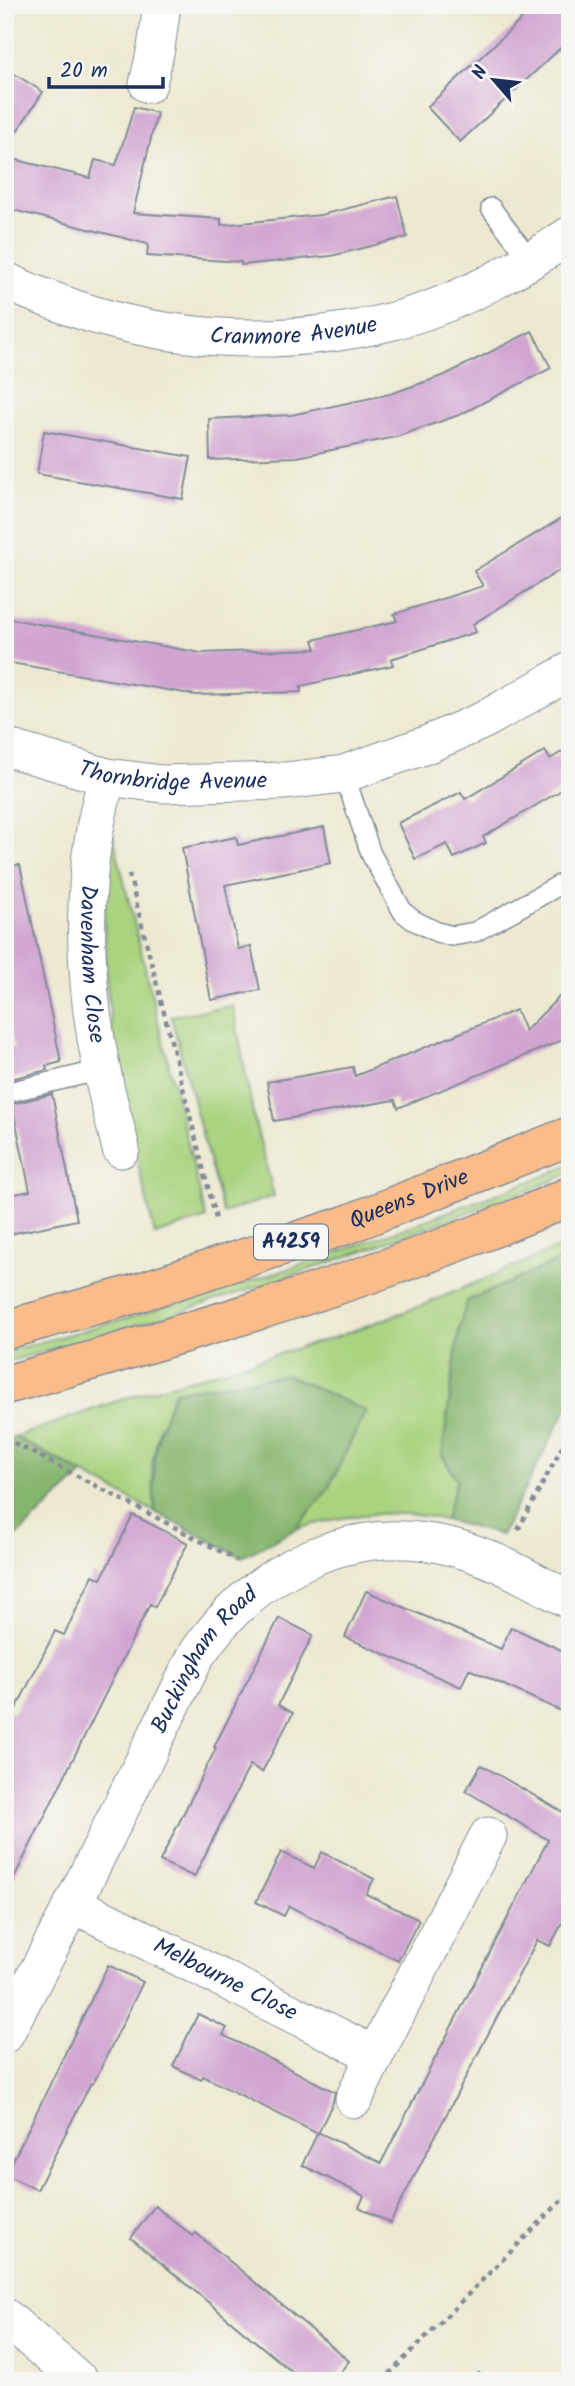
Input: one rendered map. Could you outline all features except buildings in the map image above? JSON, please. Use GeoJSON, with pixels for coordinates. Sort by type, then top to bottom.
{"type":"FeatureCollection","features":[{"type":"Feature","properties":{"kind":"main road","name":"Queens Drive"},"geometry":{"type":"LineString","coordinates":[[5,1330],[131,1295],[346,1225],[570,1136]]}},
{"type":"Feature","properties":{"kind":"main road","name":"A4259"},"geometry":{"type":"LineString","coordinates":[[5,1385],[248,1314],[371,1274],[515,1220],[570,1196]]}},
{"type":"Feature","properties":{"kind":"street"},"geometry":{"type":"LineString","coordinates":[[148,84],[162,5]]}},
{"type":"Feature","properties":{"kind":"street","name":"Cranmore Avenue"},"geometry":{"type":"LineString","coordinates":[[5,280],[68,306],[141,327],[215,337],[265,338],[348,331],[390,322],[476,290],[531,261],[570,235]]}},
{"type":"Feature","properties":{"kind":"street","name":"Thornbridge Avenue"},"geometry":{"type":"LineString","coordinates":[[5,747],[107,777],[162,784],[285,781],[344,774],[426,745],[484,720],[570,671]]}},
{"type":"Feature","properties":{"kind":"street","name":"Davenham Close"},"geometry":{"type":"LineString","coordinates":[[107,777],[94,836],[88,914],[90,982],[102,1070],[121,1149]]}},
{"type":"Feature","properties":{"kind":"street","name":"Buckingham Road"},"geometry":{"type":"LineString","coordinates":[[5,2035],[74,1904],[197,1654],[223,1619],[261,1587],[290,1566],[306,1559],[375,1541],[399,1540],[466,1551],[570,1600]]}},
{"type":"Feature","properties":{"kind":"street"},"geometry":{"type":"LineString","coordinates":[[354,2099],[488,1836]]}},
{"type":"Feature","properties":{"kind":"street","name":"Melbourne Close"},"geometry":{"type":"LineString","coordinates":[[74,1904],[375,2055]]}},
{"type":"Feature","properties":{"kind":"street"},"geometry":{"type":"LineString","coordinates":[[5,2317],[80,2381]]}},
{"type":"Feature","properties":{"kind":"lane"},"geometry":{"type":"LineString","coordinates":[[491,208],[531,261]]}},
{"type":"Feature","properties":{"kind":"lane"},"geometry":{"type":"LineString","coordinates":[[344,774],[371,854],[403,912],[437,932],[452,936],[475,932],[570,879]]}},
{"type":"Feature","properties":{"kind":"lane"},"geometry":{"type":"LineString","coordinates":[[5,1093],[102,1070]]}},
{"type":"Feature","properties":{"kind":"path"},"geometry":{"type":"LineString","coordinates":[[128,872],[217,1223]]}},
{"type":"Feature","properties":{"kind":"path"},"geometry":{"type":"LineString","coordinates":[[500,1565],[570,1432]]}},
{"type":"Feature","properties":{"kind":"path"},"geometry":{"type":"LineString","coordinates":[[5,1438],[244,1564],[261,1587]]}},
{"type":"Feature","properties":{"kind":"path"},"geometry":{"type":"LineString","coordinates":[[382,2381],[570,2192]]}},
{"type":"Feature","properties":{"kind":"path"},"geometry":{"type":"LineString","coordinates":[[471,2381],[477,2373],[486,2381]]}},
{"type":"Feature","properties":{"kind":"green space"},"geometry":{"type":"Polygon","coordinates":[[[112,832],[206,1218],[155,1235],[121,1085],[107,984],[104,934],[112,832]]]}},
{"type":"Feature","properties":{"kind":"green space"},"geometry":{"type":"Polygon","coordinates":[[[233,1006],[253,1114],[274,1196],[223,1213],[171,1016],[233,1006]]]}},
{"type":"Feature","properties":{"kind":"green space"},"geometry":{"type":"Polygon","coordinates":[[[570,1164],[570,1173],[552,1181],[349,1255],[213,1302],[5,1362],[5,1352],[169,1306],[301,1264],[547,1175],[570,1164]]]}},
{"type":"Feature","properties":{"kind":"green space"},"geometry":{"type":"Polygon","coordinates":[[[570,1243],[570,1256],[467,1301],[459,1331],[442,1455],[457,1480],[445,1520],[407,1514],[370,1514],[296,1529],[328,1489],[160,1425],[152,1463],[155,1512],[15,1437],[126,1398],[336,1337],[423,1305],[570,1243]]]}},
{"type":"Feature","properties":{"kind":"green space"},"geometry":{"type":"Polygon","coordinates":[[[570,1256],[570,1402],[501,1535],[445,1520],[457,1480],[442,1455],[459,1331],[467,1301],[570,1256]]]}},
{"type":"Feature","properties":{"kind":"green space"},"geometry":{"type":"Polygon","coordinates":[[[287,1375],[366,1411],[328,1489],[296,1529],[242,1557],[155,1512],[154,1478],[158,1437],[175,1391],[287,1375]]]}},
{"type":"Feature","properties":{"kind":"green space"},"geometry":{"type":"Polygon","coordinates":[[[15,1437],[83,1474],[5,1547],[5,1441],[15,1437]]]}}]}
